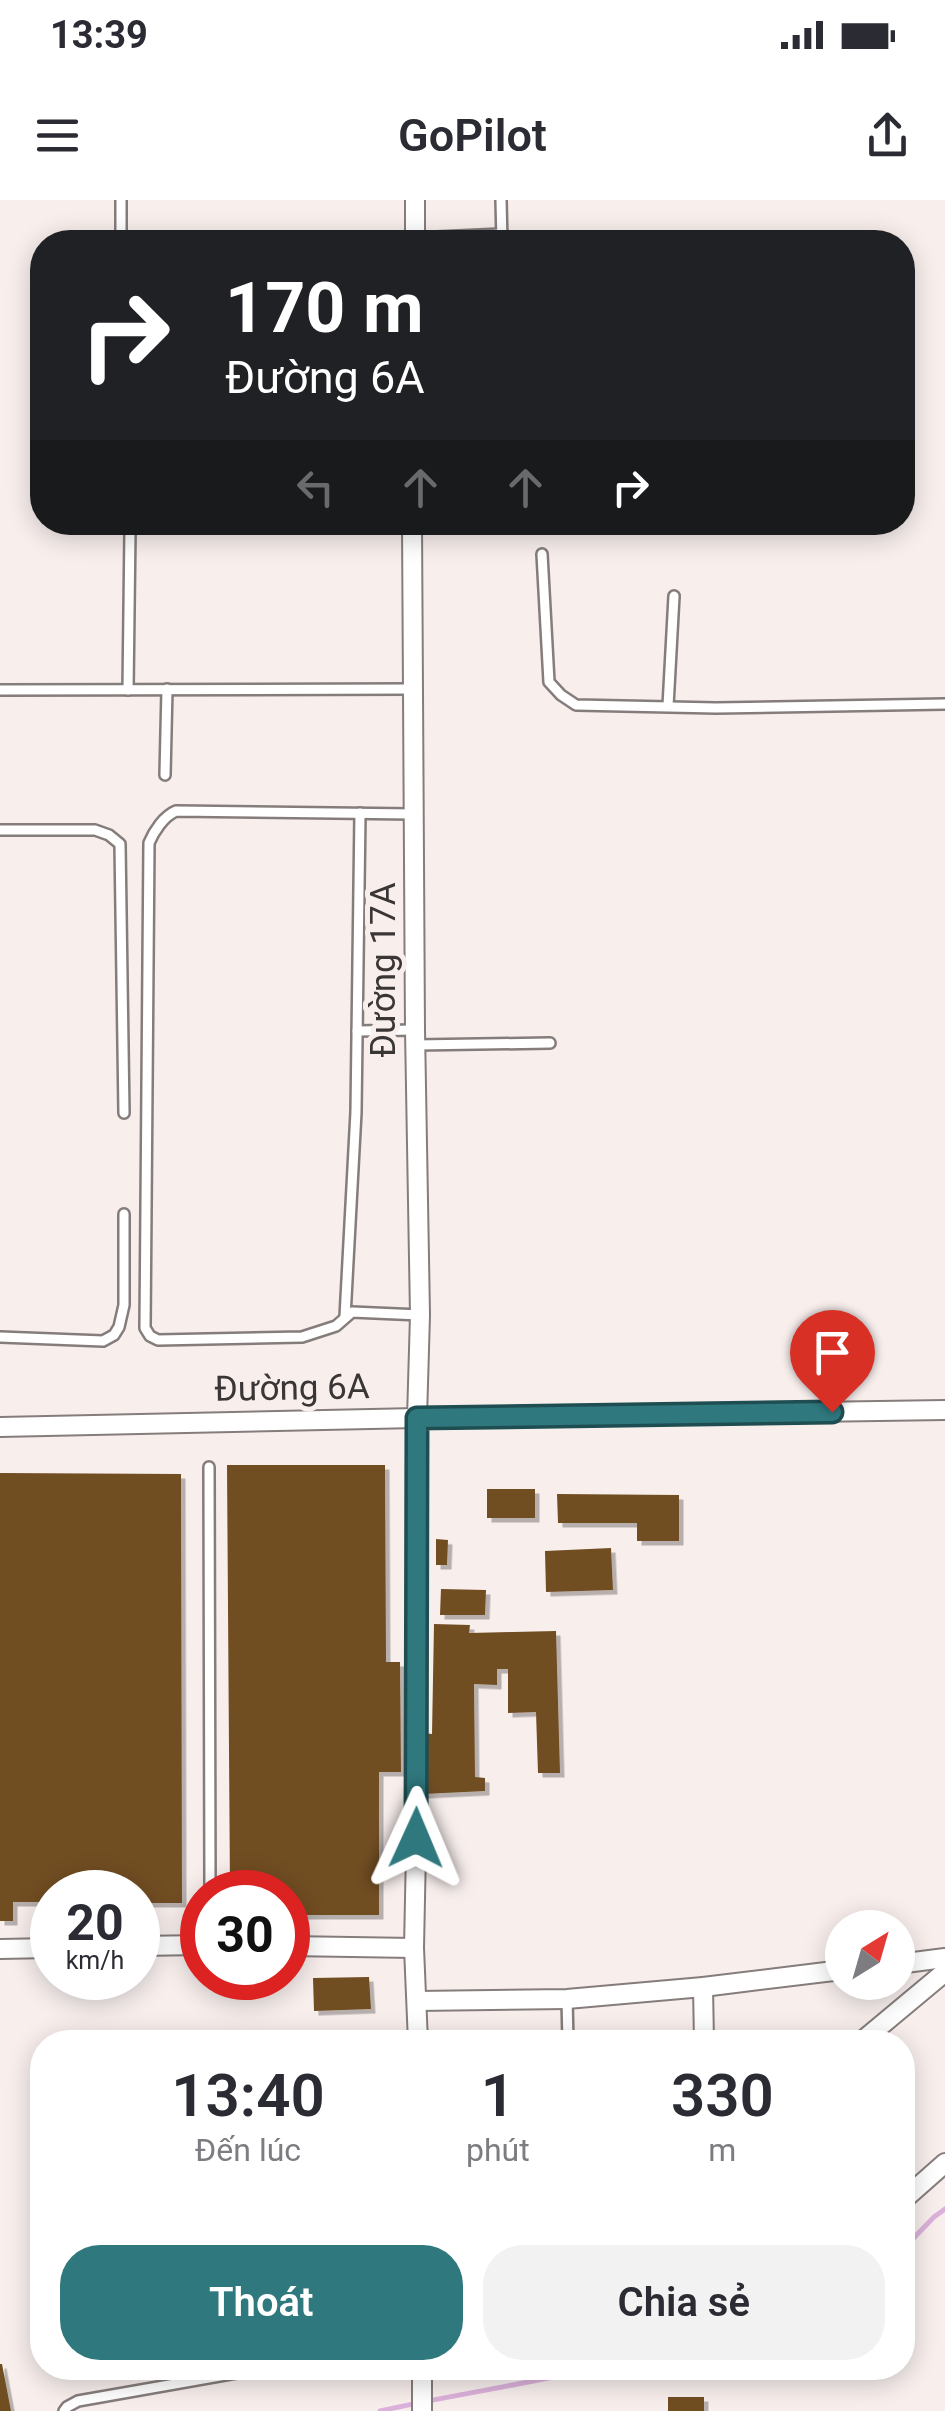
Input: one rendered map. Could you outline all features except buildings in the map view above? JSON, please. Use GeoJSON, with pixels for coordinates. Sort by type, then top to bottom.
{"type":"FeatureCollection","features":[{"type":"Feature","properties":{"kind":"street"},"geometry":{"type":"LineString","coordinates":[[415,200],[415,230]]}},
{"type":"Feature","properties":{"kind":"street","name":"Đường 17A"},"geometry":{"type":"LineString","coordinates":[[412,535],[420,1315],[414,1948],[418,2030]]}},
{"type":"Feature","properties":{"kind":"street","name":"Đường 6A"},"geometry":{"type":"LineString","coordinates":[[0,1427],[945,1410]]}},
{"type":"Feature","properties":{"kind":"street"},"geometry":{"type":"LineString","coordinates":[[310,1946],[414,1948]]}},
{"type":"Feature","properties":{"kind":"street"},"geometry":{"type":"LineString","coordinates":[[0,1949],[30,1948]]}},
{"type":"Feature","properties":{"kind":"street"},"geometry":{"type":"LineString","coordinates":[[915,1962],[945,1958]]}},
{"type":"Feature","properties":{"kind":"street"},"geometry":{"type":"LineString","coordinates":[[417,2002],[567,2000],[825,1972]]}},
{"type":"Feature","properties":{"kind":"street"},"geometry":{"type":"LineString","coordinates":[[875,2030],[945,1972]]}},
{"type":"Feature","properties":{"kind":"street"},"geometry":{"type":"LineString","coordinates":[[703,1987],[704,2030]]}},
{"type":"Feature","properties":{"kind":"street"},"geometry":{"type":"LineString","coordinates":[[915,2190],[945,2163]]}},
{"type":"Feature","properties":{"kind":"street"},"geometry":{"type":"LineString","coordinates":[[422,2380],[422,2411]]}},
{"type":"Feature","properties":{"kind":"lane"},"geometry":{"type":"LineString","coordinates":[[120,200],[121,230]]}},
{"type":"Feature","properties":{"kind":"lane"},"geometry":{"type":"LineString","coordinates":[[501,200],[502,230]]}},
{"type":"Feature","properties":{"kind":"lane"},"geometry":{"type":"LineString","coordinates":[[128,690],[130,535]]}},
{"type":"Feature","properties":{"kind":"lane"},"geometry":{"type":"LineString","coordinates":[[542,554],[549,682],[576,705],[716,708],[945,704]]}},
{"type":"Feature","properties":{"kind":"lane"},"geometry":{"type":"LineString","coordinates":[[668,706],[674,596]]}},
{"type":"Feature","properties":{"kind":"lane"},"geometry":{"type":"LineString","coordinates":[[0,690],[413,688]]}},
{"type":"Feature","properties":{"kind":"lane"},"geometry":{"type":"LineString","coordinates":[[165,775],[167,690]]}},
{"type":"Feature","properties":{"kind":"lane"},"geometry":{"type":"LineString","coordinates":[[415,814],[176,812],[153,834],[149,843],[145,1328],[158,1340],[302,1337],[336,1326],[352,1312],[420,1315]]}},
{"type":"Feature","properties":{"kind":"lane"},"geometry":{"type":"LineString","coordinates":[[344,1317],[356,1112],[360,813]]}},
{"type":"Feature","properties":{"kind":"lane"},"geometry":{"type":"LineString","coordinates":[[0,830],[95,830],[120,844],[124,1113]]}},
{"type":"Feature","properties":{"kind":"lane"},"geometry":{"type":"LineString","coordinates":[[357,1031],[416,1038],[550,1043]]}},
{"type":"Feature","properties":{"kind":"lane"},"geometry":{"type":"LineString","coordinates":[[0,1336],[103,1341],[114,1336],[124,1305],[124,1214]]}},
{"type":"Feature","properties":{"kind":"lane"},"geometry":{"type":"LineString","coordinates":[[209,1467],[210,1870]]}},
{"type":"Feature","properties":{"kind":"lane"},"geometry":{"type":"LineString","coordinates":[[567,2000],[568,2030]]}},
{"type":"Feature","properties":{"kind":"lane"},"geometry":{"type":"LineString","coordinates":[[64,2411],[78,2401],[198,2380]]}},
{"type":"Feature","properties":{"kind":"waterway"},"geometry":{"type":"LineString","coordinates":[[915,2237],[945,2209]]}},
{"type":"Feature","properties":{"kind":"waterway"},"geometry":{"type":"LineString","coordinates":[[380,2411],[541,2380]]}},
{"type":"Feature","properties":{"kind":"route"},"geometry":{"type":"LineString","coordinates":[[416,1838],[417,1418],[832,1412]]}}]}
